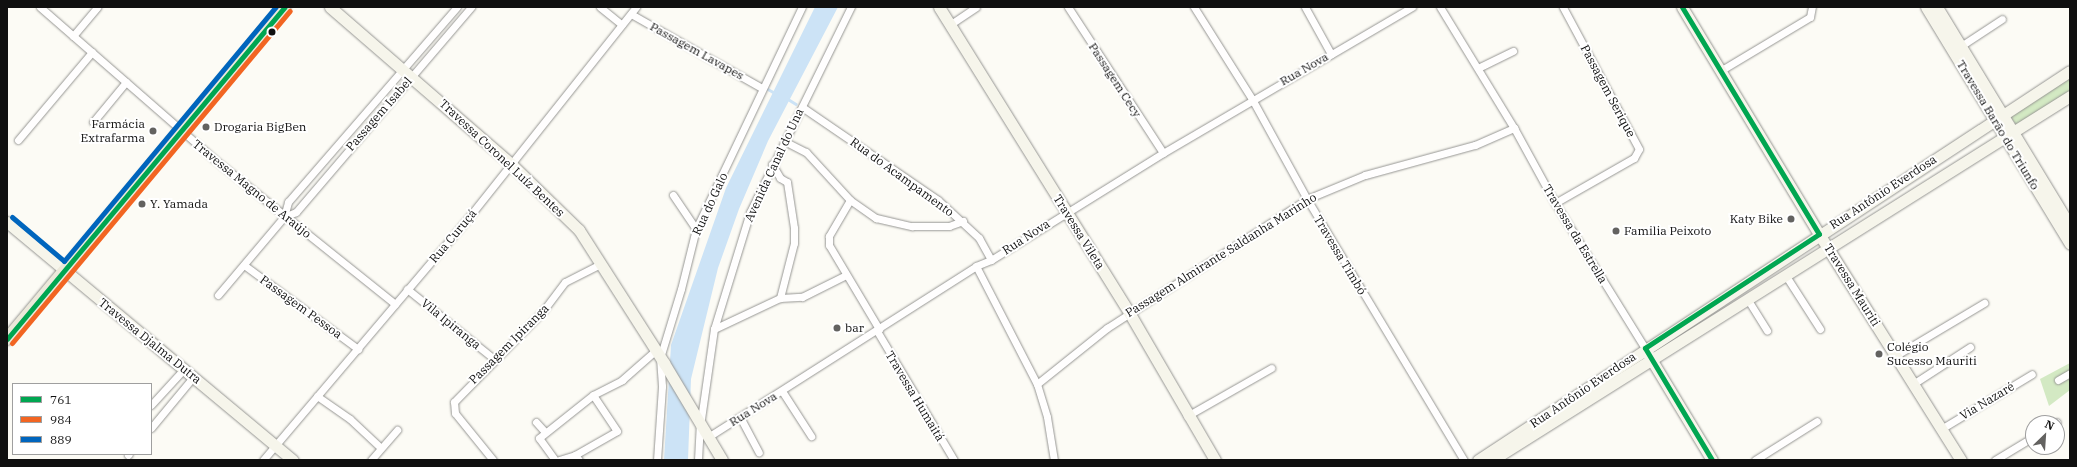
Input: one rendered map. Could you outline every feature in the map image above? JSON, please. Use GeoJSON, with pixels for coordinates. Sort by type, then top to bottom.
{"type":"FeatureCollection","features":[{"type":"Feature","properties":{"kind":"main road"},"geometry":{"type":"LineString","coordinates":[[7,339],[286,7]]}},
{"type":"Feature","properties":{"kind":"street","name":"Travessa Magno de Araújo"},"geometry":{"type":"LineString","coordinates":[[40,7],[181,131],[284,216],[395,304]]}},
{"type":"Feature","properties":{"kind":"street"},"geometry":{"type":"LineString","coordinates":[[73,36],[97,7]]}},
{"type":"Feature","properties":{"kind":"street","name":"Travessa Coronel Luíz Bentes"},"geometry":{"type":"LineString","coordinates":[[330,7],[412,76],[510,163],[579,230],[660,357],[722,460]]}},
{"type":"Feature","properties":{"kind":"street","name":"Passagem Isabel"},"geometry":{"type":"LineString","coordinates":[[218,295],[284,216],[288,202],[457,7]]}},
{"type":"Feature","properties":{"kind":"street","name":"Passagem Isabel"},"geometry":{"type":"LineString","coordinates":[[284,216],[296,212],[471,7]]}},
{"type":"Feature","properties":{"kind":"street"},"geometry":{"type":"LineString","coordinates":[[600,7],[622,25]]}},
{"type":"Feature","properties":{"kind":"street","name":"Rua Curuçá"},"geometry":{"type":"LineString","coordinates":[[263,460],[465,222],[510,163],[636,7]]}},
{"type":"Feature","properties":{"kind":"street","name":"Rua do Galo"},"geometry":{"type":"LineString","coordinates":[[657,460],[662,386],[660,357],[681,289],[696,229],[802,7]]}},
{"type":"Feature","properties":{"kind":"street","name":"Avenida Canal do Una"},"geometry":{"type":"LineString","coordinates":[[698,421],[714,329],[750,212],[772,164],[851,7]]}},
{"type":"Feature","properties":{"kind":"street","name":"Travessa Vileta"},"geometry":{"type":"LineString","coordinates":[[939,7],[951,24],[1130,314],[1215,460]]}},
{"type":"Feature","properties":{"kind":"street"},"geometry":{"type":"LineString","coordinates":[[951,24],[976,7]]}},
{"type":"Feature","properties":{"kind":"street","name":"Passagem Cecy"},"geometry":{"type":"LineString","coordinates":[[1068,7],[1163,152]]}},
{"type":"Feature","properties":{"kind":"street","name":"Travessa Timbó"},"geometry":{"type":"LineString","coordinates":[[1194,7],[1252,100],[1307,199],[1464,460]]}},
{"type":"Feature","properties":{"kind":"street"},"geometry":{"type":"LineString","coordinates":[[1305,7],[1331,54]]}},
{"type":"Feature","properties":{"kind":"street","name":"Rua Nova"},"geometry":{"type":"LineString","coordinates":[[708,437],[878,330],[976,266],[990,260],[1066,211],[1163,152],[1412,7]]}},
{"type":"Feature","properties":{"kind":"street","name":"Travessa da Estrella"},"geometry":{"type":"LineString","coordinates":[[1440,7],[1514,128],[1555,203],[1645,348],[1712,460]]}},
{"type":"Feature","properties":{"kind":"street","name":"Passagem Serique"},"geometry":{"type":"LineString","coordinates":[[1555,203],[1634,158],[1639,149],[1563,7]]}},
{"type":"Feature","properties":{"kind":"street","name":"Travessa Mauriti"},"geometry":{"type":"LineString","coordinates":[[1682,7],[1819,234],[1914,384],[1960,460]]}},
{"type":"Feature","properties":{"kind":"street"},"geometry":{"type":"LineString","coordinates":[[1720,71],[1810,17],[1812,7]]}},
{"type":"Feature","properties":{"kind":"street","name":"Travessa Barão do Triunfo"},"geometry":{"type":"LineString","coordinates":[[1926,7],[2070,226]]}},
{"type":"Feature","properties":{"kind":"street","name":"Travessa Barão do Triunfo"},"geometry":{"type":"LineString","coordinates":[[1937,7],[1961,46],[1998,117]]}},
{"type":"Feature","properties":{"kind":"street","name":"Passagem Lavapes"},"geometry":{"type":"LineString","coordinates":[[631,14],[762,88]]}},
{"type":"Feature","properties":{"kind":"street"},"geometry":{"type":"LineString","coordinates":[[1961,46],[2002,19]]}},
{"type":"Feature","properties":{"kind":"street"},"geometry":{"type":"LineString","coordinates":[[1478,68],[1513,51]]}},
{"type":"Feature","properties":{"kind":"street"},"geometry":{"type":"LineString","coordinates":[[18,140],[92,52]]}},
{"type":"Feature","properties":{"kind":"street","name":"Rua Antônio Everdosa"},"geometry":{"type":"LineString","coordinates":[[1478,460],[1645,348],[2070,71]]}},
{"type":"Feature","properties":{"kind":"street"},"geometry":{"type":"LineString","coordinates":[[93,122],[126,82]]}},
{"type":"Feature","properties":{"kind":"street","name":"Rua Antônio Everdosa"},"geometry":{"type":"LineString","coordinates":[[1492,460],[1830,250],[2070,96]]}},
{"type":"Feature","properties":{"kind":"street","name":"Rua do Acampamento"},"geometry":{"type":"LineString","coordinates":[[802,107],[912,181],[963,221],[979,238],[990,260]]}},
{"type":"Feature","properties":{"kind":"street","name":"Passagem Almirante Saldanha Marinho"},"geometry":{"type":"LineString","coordinates":[[1037,384],[1107,328],[1307,199],[1365,175],[1476,145],[1514,128]]}},
{"type":"Feature","properties":{"kind":"street","name":"Travessa Barão do Triunfo"},"geometry":{"type":"LineString","coordinates":[[2009,134],[2070,244]]}},
{"type":"Feature","properties":{"kind":"street"},"geometry":{"type":"LineString","coordinates":[[784,140],[806,152],[850,200],[872,216],[900,225],[948,226],[963,221]]}},
{"type":"Feature","properties":{"kind":"street"},"geometry":{"type":"LineString","coordinates":[[772,164],[780,178],[787,182],[794,228],[794,243],[780,298]]}},
{"type":"Feature","properties":{"kind":"street"},"geometry":{"type":"LineString","coordinates":[[673,196],[696,229]]}},
{"type":"Feature","properties":{"kind":"street","name":"Travessa Humaitá"},"geometry":{"type":"LineString","coordinates":[[850,200],[828,240],[830,248],[954,460]]}},
{"type":"Feature","properties":{"kind":"street","name":"Travessa Djalma Dutra"},"geometry":{"type":"LineString","coordinates":[[7,222],[194,376],[293,460]]}},
{"type":"Feature","properties":{"kind":"street"},"geometry":{"type":"LineString","coordinates":[[1796,250],[1805,254],[1805,265]]}},
{"type":"Feature","properties":{"kind":"street","name":"Passagem Ipiranga"},"geometry":{"type":"LineString","coordinates":[[492,460],[454,413],[454,402],[457,397],[494,359],[543,311],[565,282],[600,264]]}},
{"type":"Feature","properties":{"kind":"street","name":"Passagem Pessoa"},"geometry":{"type":"LineString","coordinates":[[244,265],[358,349]]}},
{"type":"Feature","properties":{"kind":"street"},"geometry":{"type":"LineString","coordinates":[[976,266],[1037,384],[1047,417],[1054,460]]}},
{"type":"Feature","properties":{"kind":"street"},"geometry":{"type":"LineString","coordinates":[[714,329],[780,298],[802,297],[846,275]]}},
{"type":"Feature","properties":{"kind":"street"},"geometry":{"type":"LineString","coordinates":[[1786,276],[1820,329]]}},
{"type":"Feature","properties":{"kind":"street","name":"Vila Ipiranga"},"geometry":{"type":"LineString","coordinates":[[407,289],[494,359]]}},
{"type":"Feature","properties":{"kind":"street"},"geometry":{"type":"LineString","coordinates":[[1748,300],[1767,330]]}},
{"type":"Feature","properties":{"kind":"street"},"geometry":{"type":"LineString","coordinates":[[1895,356],[1984,303]]}},
{"type":"Feature","properties":{"kind":"street"},"geometry":{"type":"LineString","coordinates":[[1914,384],[1970,347]]}},
{"type":"Feature","properties":{"kind":"street"},"geometry":{"type":"LineString","coordinates":[[555,460],[538,438],[593,395],[622,380],[660,357]]}},
{"type":"Feature","properties":{"kind":"street"},"geometry":{"type":"LineString","coordinates":[[1188,416],[1271,368]]}},
{"type":"Feature","properties":{"kind":"street"},"geometry":{"type":"LineString","coordinates":[[152,404],[184,369]]}},
{"type":"Feature","properties":{"kind":"street"},"geometry":{"type":"LineString","coordinates":[[2058,380],[2070,373]]}},
{"type":"Feature","properties":{"kind":"street","name":"Via Nazaré"},"geometry":{"type":"LineString","coordinates":[[1941,429],[2032,374]]}},
{"type":"Feature","properties":{"kind":"street"},"geometry":{"type":"LineString","coordinates":[[152,427],[194,376]]}},
{"type":"Feature","properties":{"kind":"street"},"geometry":{"type":"LineString","coordinates":[[782,391],[811,436]]}},
{"type":"Feature","properties":{"kind":"street"},"geometry":{"type":"LineString","coordinates":[[558,460],[577,458],[617,431],[593,395]]}},
{"type":"Feature","properties":{"kind":"street"},"geometry":{"type":"LineString","coordinates":[[317,396],[350,419],[381,448]]}},
{"type":"Feature","properties":{"kind":"street"},"geometry":{"type":"LineString","coordinates":[[740,417],[759,452]]}},
{"type":"Feature","properties":{"kind":"street"},"geometry":{"type":"LineString","coordinates":[[698,421],[698,460]]}},
{"type":"Feature","properties":{"kind":"street"},"geometry":{"type":"LineString","coordinates":[[1755,460],[1817,421]]}},
{"type":"Feature","properties":{"kind":"street"},"geometry":{"type":"LineString","coordinates":[[536,422],[545,432]]}},
{"type":"Feature","properties":{"kind":"street"},"geometry":{"type":"LineString","coordinates":[[371,460],[397,430]]}},
{"type":"Feature","properties":{"kind":"street"},"geometry":{"type":"LineString","coordinates":[[1995,460],[2025,442]]}},
{"type":"Feature","properties":{"kind":"green space"},"geometry":{"type":"Polygon","coordinates":[[[2070,74],[2070,92],[2019,129],[2006,111],[2070,74]]]}},
{"type":"Feature","properties":{"kind":"green space"},"geometry":{"type":"Polygon","coordinates":[[[2070,363],[2070,390],[2049,406],[2040,379],[2070,363]]]}},
{"type":"Feature","properties":{"kind":"water"},"geometry":{"type":"Polygon","coordinates":[[[815,7],[838,7],[768,141],[739,209],[718,268],[691,379],[688,460],[664,460],[671,345],[726,188],[815,7]]]}},
{"type":"Feature","properties":{"kind":"waterway"},"geometry":{"type":"LineString","coordinates":[[768,89],[775,93]]}},
{"type":"Feature","properties":{"kind":"waterway"},"geometry":{"type":"LineString","coordinates":[[788,99],[796,104]]}},
{"type":"Feature","properties":{"kind":"transit line","name":"889"},"geometry":{"type":"LineString","coordinates":[[12,217],[64,261],[276,7]]}},
{"type":"Feature","properties":{"kind":"transit line","name":"761"},"geometry":{"type":"LineString","coordinates":[[7,339],[285,7]]}},
{"type":"Feature","properties":{"kind":"transit line","name":"761"},"geometry":{"type":"LineString","coordinates":[[1682,7],[1819,234],[1645,348],[1712,460]]}},
{"type":"Feature","properties":{"kind":"transit line","name":"984"},"geometry":{"type":"LineString","coordinates":[[12,343],[290,11]]}},
{"type":"Feature","properties":{"kind":"place","name":"Drogaria BigBen"},"geometry":{"type":"Point","coordinates":[206,127]}},
{"type":"Feature","properties":{"kind":"place","name":"Farmácia Extrafarma"},"geometry":{"type":"Point","coordinates":[153,131]}},
{"type":"Feature","properties":{"kind":"place","name":"Y. Yamada"},"geometry":{"type":"Point","coordinates":[142,204]}},
{"type":"Feature","properties":{"kind":"place","name":"Katy Bike"},"geometry":{"type":"Point","coordinates":[1791,219]}},
{"type":"Feature","properties":{"kind":"place","name":"Familia Peixoto"},"geometry":{"type":"Point","coordinates":[1616,231]}},
{"type":"Feature","properties":{"kind":"place","name":"bar"},"geometry":{"type":"Point","coordinates":[837,328]}},
{"type":"Feature","properties":{"kind":"place","name":"Colégio Sucesso Mauriti"},"geometry":{"type":"Point","coordinates":[1879,354]}}]}
